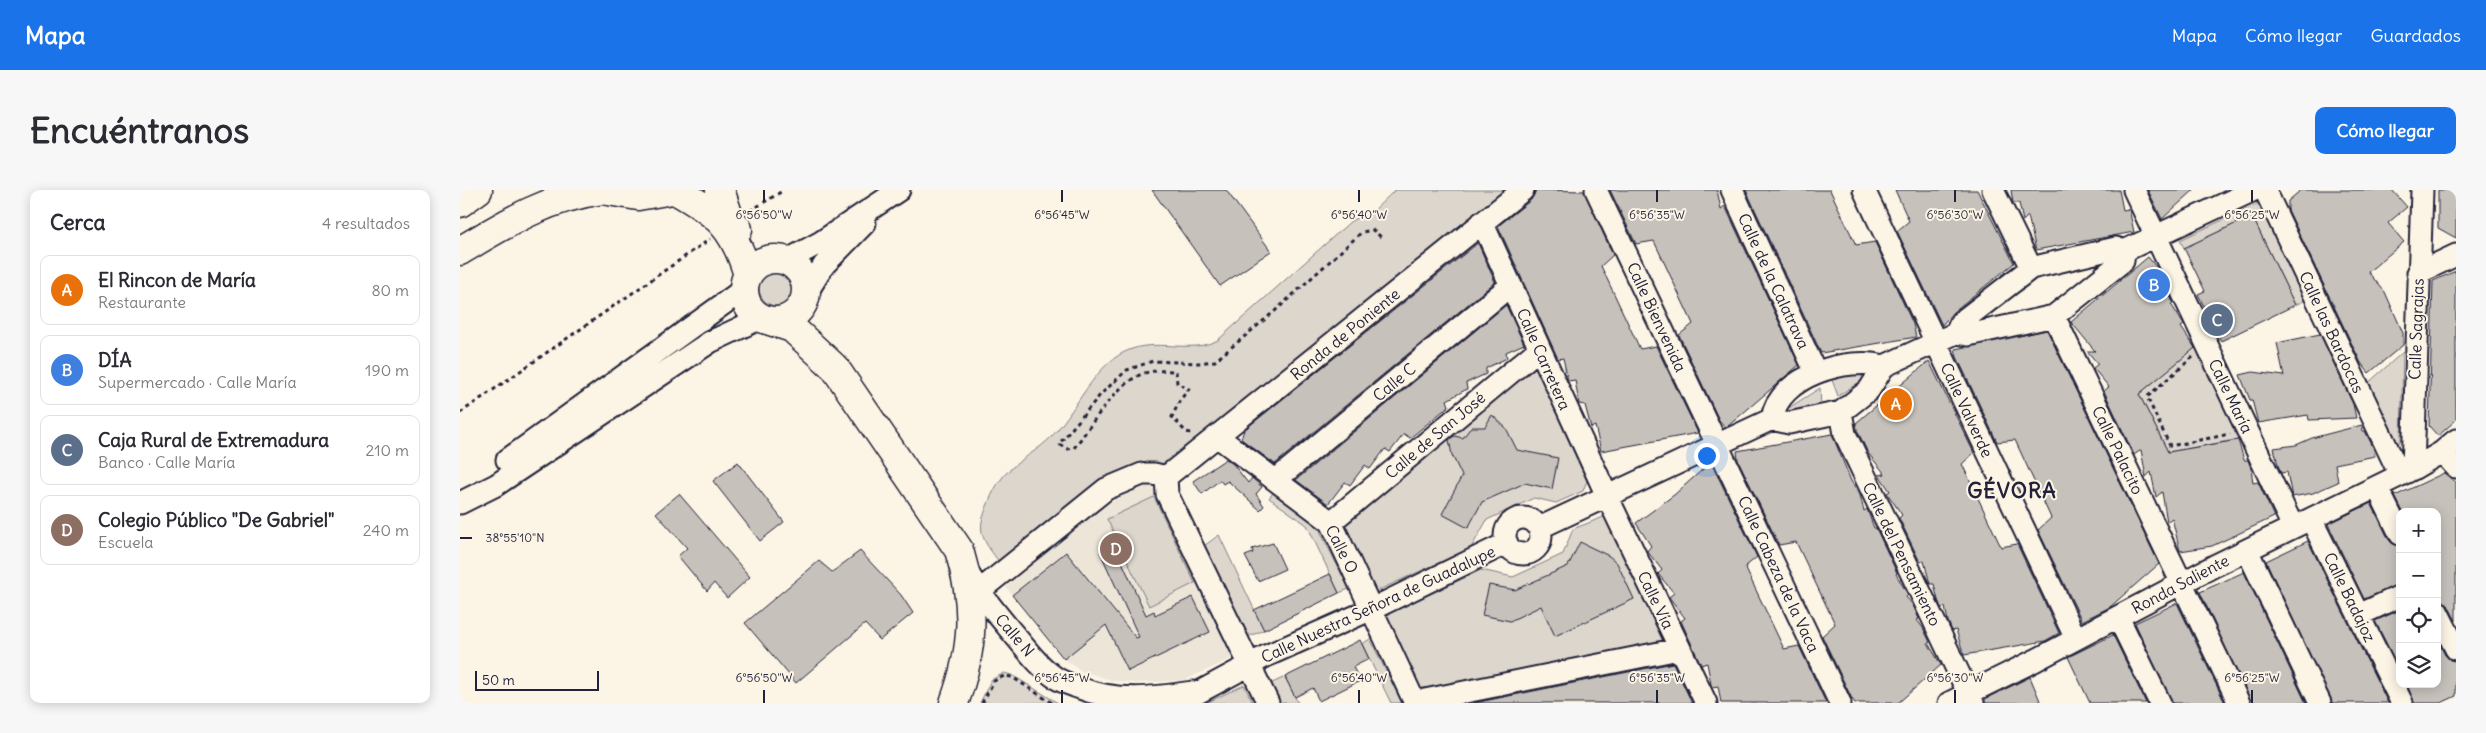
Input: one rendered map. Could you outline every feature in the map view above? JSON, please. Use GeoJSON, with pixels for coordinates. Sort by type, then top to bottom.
{"type":"FeatureCollection","features":[{"type":"Feature","properties":{"kind":"main road"},"geometry":{"type":"LineString","coordinates":[[460,203],[478,190]]}},
{"type":"Feature","properties":{"kind":"main road"},"geometry":{"type":"LineString","coordinates":[[460,251],[521,214],[575,194],[602,190],[638,196],[674,190],[703,206],[730,225],[760,251],[796,266],[802,273],[806,296],[835,368]]}},
{"type":"Feature","properties":{"kind":"main road"},"geometry":{"type":"LineString","coordinates":[[720,190],[730,225],[740,249],[748,306],[766,320],[792,328],[835,368],[931,507],[962,558],[972,609],[970,649],[965,672],[954,703]]}},
{"type":"Feature","properties":{"kind":"main road"},"geometry":{"type":"LineString","coordinates":[[746,282],[762,261],[780,260]]}},
{"type":"Feature","properties":{"kind":"main road"},"geometry":{"type":"LineString","coordinates":[[766,320],[784,321],[795,315],[806,296]]}},
{"type":"Feature","properties":{"kind":"street","name":"Ronda de Poniente"},"geometry":{"type":"LineString","coordinates":[[1166,478],[1523,190]]}},
{"type":"Feature","properties":{"kind":"street","name":"Calle Bienvenida"},"geometry":{"type":"LineString","coordinates":[[1596,190],[1717,445]]}},
{"type":"Feature","properties":{"kind":"street","name":"Calle de la Calatrava"},"geometry":{"type":"LineString","coordinates":[[1732,190],[1816,373]]}},
{"type":"Feature","properties":{"kind":"street","name":"Calle Valverde"},"geometry":{"type":"LineString","coordinates":[[1864,190],[2005,494],[2076,639]]}},
{"type":"Feature","properties":{"kind":"street"},"geometry":{"type":"LineString","coordinates":[[1994,190],[2031,268]]}},
{"type":"Feature","properties":{"kind":"street","name":"Calle María"},"geometry":{"type":"LineString","coordinates":[[2134,190],[2247,431],[2302,523]]}},
{"type":"Feature","properties":{"kind":"street"},"geometry":{"type":"LineString","coordinates":[[2124,252],[2254,190]]}},
{"type":"Feature","properties":{"kind":"street","name":"Calle las Bardocas"},"geometry":{"type":"LineString","coordinates":[[2265,190],[2406,472]]}},
{"type":"Feature","properties":{"kind":"street","name":"Calle Sagrajas"},"geometry":{"type":"LineString","coordinates":[[2406,472],[2422,190]]}},
{"type":"Feature","properties":{"kind":"street"},"geometry":{"type":"LineString","coordinates":[[780,260],[821,242],[895,193]]}},
{"type":"Feature","properties":{"kind":"street"},"geometry":{"type":"LineString","coordinates":[[806,296],[824,265],[895,193]]}},
{"type":"Feature","properties":{"kind":"street","name":"Calle Carretera"},"geometry":{"type":"LineString","coordinates":[[1482,222],[1606,496]]}},
{"type":"Feature","properties":{"kind":"street"},"geometry":{"type":"LineString","coordinates":[[1956,333],[1961,322],[2031,268],[2116,248],[2124,252]]}},
{"type":"Feature","properties":{"kind":"street"},"geometry":{"type":"LineString","coordinates":[[1606,496],[1772,419],[1789,423],[1840,412],[1869,390],[1884,366],[1956,333],[1968,335],[2054,316],[2123,261],[2124,252]]}},
{"type":"Feature","properties":{"kind":"street"},"geometry":{"type":"LineString","coordinates":[[2418,273],[2456,255]]}},
{"type":"Feature","properties":{"kind":"street"},"geometry":{"type":"LineString","coordinates":[[460,494],[746,282]]}},
{"type":"Feature","properties":{"kind":"street","name":"Calle C"},"geometry":{"type":"LineString","coordinates":[[1277,479],[1510,286]]}},
{"type":"Feature","properties":{"kind":"street","name":"Calle Palacito"},"geometry":{"type":"LineString","coordinates":[[2054,316],[2239,703]]}},
{"type":"Feature","properties":{"kind":"street"},"geometry":{"type":"LineString","coordinates":[[460,503],[496,485],[710,342],[766,320]]}},
{"type":"Feature","properties":{"kind":"street","name":"Calle de San José"},"geometry":{"type":"LineString","coordinates":[[1331,522],[1539,348]]}},
{"type":"Feature","properties":{"kind":"street"},"geometry":{"type":"LineString","coordinates":[[1772,419],[1777,403],[1785,393],[1816,373],[1850,363],[1863,362],[1884,366]]}},
{"type":"Feature","properties":{"kind":"street","name":"Calle del Pensamiento"},"geometry":{"type":"LineString","coordinates":[[1840,412],[1845,434],[1971,698]]}},
{"type":"Feature","properties":{"kind":"street","name":"Calle O"},"geometry":{"type":"LineString","coordinates":[[1218,437],[1277,479],[1331,522],[1415,702]]}},
{"type":"Feature","properties":{"kind":"street","name":"Calle Cabeza de la Vaca"},"geometry":{"type":"LineString","coordinates":[[1717,445],[1840,703]]}},
{"type":"Feature","properties":{"kind":"street","name":"Ronda Saliente"},"geometry":{"type":"LineString","coordinates":[[1949,703],[1971,698],[2076,639],[2182,583],[2406,472],[2452,453]]}},
{"type":"Feature","properties":{"kind":"street"},"geometry":{"type":"LineString","coordinates":[[982,589],[1106,489],[1142,474],[1154,474],[1166,478]]}},
{"type":"Feature","properties":{"kind":"street","name":"Calle Nuestra Señora de Guadalupe"},"geometry":{"type":"LineString","coordinates":[[1166,478],[1167,494],[1268,703]]}},
{"type":"Feature","properties":{"kind":"street"},"geometry":{"type":"LineString","coordinates":[[2377,486],[2396,526]]}},
{"type":"Feature","properties":{"kind":"street","name":"Calle Nuestra Señora de Guadalupe"},"geometry":{"type":"LineString","coordinates":[[1179,703],[1250,665],[1372,609],[1507,543],[1518,553],[1533,551],[1541,538],[1539,528],[1606,496]]}},
{"type":"Feature","properties":{"kind":"street","name":"Calle Vía"},"geometry":{"type":"LineString","coordinates":[[1606,496],[1706,703]]}},
{"type":"Feature","properties":{"kind":"street","name":"Calle Badajoz"},"geometry":{"type":"LineString","coordinates":[[2302,523],[2359,616],[2402,703]]}},
{"type":"Feature","properties":{"kind":"street"},"geometry":{"type":"LineString","coordinates":[[2247,550],[2320,703]]}},
{"type":"Feature","properties":{"kind":"street","name":"Calle N"},"geometry":{"type":"LineString","coordinates":[[962,558],[1021,643],[1045,670],[1057,679],[1087,691],[1121,699],[1141,701],[1201,691]]}},
{"type":"Feature","properties":{"kind":"street"},"geometry":{"type":"LineString","coordinates":[[2359,616],[2396,598]]}},
{"type":"Feature","properties":{"kind":"street"},"geometry":{"type":"LineString","coordinates":[[2118,617],[2160,703]]}},
{"type":"Feature","properties":{"kind":"street"},"geometry":{"type":"LineString","coordinates":[[2441,619],[2456,650]]}},
{"type":"Feature","properties":{"kind":"street"},"geometry":{"type":"LineString","coordinates":[[1415,702],[1679,649]]}},
{"type":"Feature","properties":{"kind":"street"},"geometry":{"type":"LineString","coordinates":[[1057,679],[1101,703]]}},
{"type":"Feature","properties":{"kind":"street","name":"Calle Nuestra Señora de Guadalupe"},"geometry":{"type":"LineString","coordinates":[[1159,703],[1201,691]]}},
{"type":"Feature","properties":{"kind":"path"},"geometry":{"type":"LineString","coordinates":[[460,413],[730,225],[784,190]]}},
{"type":"Feature","properties":{"kind":"path"},"geometry":{"type":"LineString","coordinates":[[1218,437],[1186,432],[1172,417],[1180,400],[1189,389],[1177,383],[1176,371],[1148,372],[1126,384],[1111,398],[1074,448],[1068,449],[1060,444],[1101,394],[1127,370],[1153,362],[1199,363],[1216,361],[1276,311],[1362,232],[1373,230],[1384,239]]}},
{"type":"Feature","properties":{"kind":"path"},"geometry":{"type":"LineString","coordinates":[[2206,345],[2147,396],[2170,446],[2247,431]]}},
{"type":"Feature","properties":{"kind":"path"},"geometry":{"type":"LineString","coordinates":[[982,703],[994,681],[1004,676],[1012,677],[1052,703]]}},
{"type":"Feature","properties":{"kind":"shaded area"},"geometry":{"type":"Polygon","coordinates":[[[1395,190],[1506,190],[1172,462],[1156,468],[1122,473],[1105,478],[999,562],[986,543],[982,533],[982,521],[994,491],[1009,470],[1048,440],[1058,429],[1086,389],[1107,365],[1119,355],[1143,346],[1197,346],[1218,340],[1351,221],[1358,217],[1366,218],[1395,190]]]}},
{"type":"Feature","properties":{"kind":"shaded area"},"geometry":{"type":"Polygon","coordinates":[[[2259,203],[2306,300],[2295,305],[2252,216],[2184,248],[2180,240],[2259,203]]]}},
{"type":"Feature","properties":{"kind":"shaded area"},"geometry":{"type":"Polygon","coordinates":[[[777,270],[784,271],[790,275],[794,281],[794,295],[790,301],[784,305],[777,306],[770,305],[764,301],[760,295],[759,288],[760,281],[764,275],[770,271],[777,270]]]}},
{"type":"Feature","properties":{"kind":"shaded area"},"geometry":{"type":"Polygon","coordinates":[[[2197,346],[2240,439],[2168,452],[2139,394],[2197,346]]]}},
{"type":"Feature","properties":{"kind":"shaded area"},"geometry":{"type":"Polygon","coordinates":[[[2403,352],[2401,440],[2397,446],[2367,384],[2403,352]]]}},
{"type":"Feature","properties":{"kind":"shaded area"},"geometry":{"type":"Polygon","coordinates":[[[1533,361],[1587,481],[1583,491],[1556,503],[1534,498],[1487,520],[1471,548],[1370,594],[1335,521],[1533,361]]]}},
{"type":"Feature","properties":{"kind":"shaded area"},"geometry":{"type":"Polygon","coordinates":[[[1863,370],[1873,373],[1838,396],[1832,380],[1863,370]]]}},
{"type":"Feature","properties":{"kind":"shaded area"},"geometry":{"type":"Polygon","coordinates":[[[1820,388],[1821,407],[1784,414],[1787,409],[1820,388]]]}},
{"type":"Feature","properties":{"kind":"shaded area"},"geometry":{"type":"Polygon","coordinates":[[[1150,481],[1233,658],[1185,680],[1137,683],[1114,681],[1082,671],[1064,659],[1006,587],[1096,510],[1150,481]]]}},
{"type":"Feature","properties":{"kind":"shaded area"},"geometry":{"type":"Polygon","coordinates":[[[1275,490],[1314,519],[1349,589],[1339,593],[1307,525],[1269,498],[1275,490]]]}},
{"type":"Feature","properties":{"kind":"shaded area"},"geometry":{"type":"Polygon","coordinates":[[[1154,497],[1195,583],[1149,606],[1107,519],[1154,497]]]}},
{"type":"Feature","properties":{"kind":"shaded area"},"geometry":{"type":"Polygon","coordinates":[[[1606,516],[1665,640],[1417,690],[1382,617],[1481,570],[1513,577],[1563,554],[1573,529],[1606,516]]]}},
{"type":"Feature","properties":{"kind":"shaded area"},"geometry":{"type":"Polygon","coordinates":[[[1219,535],[1264,630],[1245,638],[1204,546],[1219,535]]]}},
{"type":"Feature","properties":{"kind":"shaded area"},"geometry":{"type":"Polygon","coordinates":[[[1370,639],[1402,703],[1391,703],[1362,644],[1370,639]]]}},
{"type":"Feature","properties":{"kind":"shaded area"},"geometry":{"type":"Polygon","coordinates":[[[1004,673],[1012,675],[1058,703],[980,703],[991,680],[1004,673]]]}},
{"type":"Feature","properties":{"kind":"shaded area"},"geometry":{"type":"Polygon","coordinates":[[[1285,677],[1298,703],[1276,703],[1268,685],[1285,677]]]}},
{"type":"Feature","properties":{"kind":"shaded area"},"geometry":{"type":"Polygon","coordinates":[[[1244,685],[1253,703],[1206,703],[1244,685]]]}},
{"type":"Feature","properties":{"kind":"building"},"geometry":{"type":"Polygon","coordinates":[[[1152,190],[1226,190],[1271,251],[1220,286],[1152,190]]]}},
{"type":"Feature","properties":{"kind":"building"},"geometry":{"type":"Polygon","coordinates":[[[1536,190],[1584,191],[1613,255],[1601,266],[1640,349],[1656,346],[1698,433],[1601,451],[1595,426],[1591,428],[1585,405],[1579,404],[1575,380],[1568,381],[1563,358],[1558,359],[1498,226],[1531,200],[1536,190]]]}},
{"type":"Feature","properties":{"kind":"building"},"geometry":{"type":"Polygon","coordinates":[[[1610,190],[1717,190],[1721,209],[1725,206],[1799,365],[1728,426],[1725,427],[1719,420],[1679,335],[1693,324],[1654,241],[1636,244],[1610,190]]]}},
{"type":"Feature","properties":{"kind":"building"},"geometry":{"type":"Polygon","coordinates":[[[1746,190],[1830,190],[1856,245],[1875,242],[1913,324],[1916,337],[1821,353],[1746,190]]]}},
{"type":"Feature","properties":{"kind":"building"},"geometry":{"type":"Polygon","coordinates":[[[1895,190],[1977,190],[2014,263],[1953,312],[1942,325],[1897,231],[1909,221],[1895,190]]]}},
{"type":"Feature","properties":{"kind":"building"},"geometry":{"type":"Polygon","coordinates":[[[2011,190],[2119,190],[2123,210],[2129,209],[2134,232],[2036,250],[2028,216],[2023,221],[2019,203],[2013,203],[2011,190]]]}},
{"type":"Feature","properties":{"kind":"building"},"geometry":{"type":"Polygon","coordinates":[[[2148,190],[2194,190],[2162,219],[2148,190]]]}},
{"type":"Feature","properties":{"kind":"building"},"geometry":{"type":"Polygon","coordinates":[[[2301,190],[2392,190],[2407,207],[2388,223],[2404,242],[2368,272],[2385,292],[2403,333],[2403,345],[2369,373],[2361,363],[2288,210],[2288,201],[2301,190]]]}},
{"type":"Feature","properties":{"kind":"building"},"geometry":{"type":"Polygon","coordinates":[[[2438,190],[2456,190],[2456,238],[2438,228],[2438,190]]]}},
{"type":"Feature","properties":{"kind":"building"},"geometry":{"type":"Polygon","coordinates":[[[2252,216],[2295,305],[2221,341],[2198,294],[2205,291],[2184,248],[2252,216]]]}},
{"type":"Feature","properties":{"kind":"building"},"geometry":{"type":"Polygon","coordinates":[[[1478,243],[1495,282],[1275,464],[1241,439],[1244,430],[1478,243]]]}},
{"type":"Feature","properties":{"kind":"building"},"geometry":{"type":"Polygon","coordinates":[[[2148,257],[2157,268],[2162,279],[2159,282],[2169,293],[2173,303],[2171,304],[2184,325],[2181,327],[2195,348],[2139,394],[2168,452],[2238,440],[2244,460],[2248,460],[2251,468],[2253,483],[2258,482],[2274,517],[2212,546],[2180,551],[2172,518],[2167,522],[2162,492],[2156,497],[2151,472],[2146,477],[2141,450],[2134,455],[2104,391],[2109,387],[2093,368],[2098,364],[2087,351],[2095,351],[2071,322],[2148,257]]]}},
{"type":"Feature","properties":{"kind":"building"},"geometry":{"type":"Polygon","coordinates":[[[2456,271],[2456,420],[2438,436],[2429,426],[2433,281],[2456,271]]]}},
{"type":"Feature","properties":{"kind":"building"},"geometry":{"type":"Polygon","coordinates":[[[1506,305],[1524,344],[1506,352],[1507,358],[1486,368],[1486,374],[1466,383],[1467,389],[1447,400],[1449,406],[1410,438],[1404,434],[1390,452],[1385,449],[1370,469],[1365,465],[1350,485],[1345,482],[1328,504],[1296,480],[1506,305]]]}},
{"type":"Feature","properties":{"kind":"building"},"geometry":{"type":"Polygon","coordinates":[[[2047,330],[2159,564],[2110,607],[2082,621],[2038,530],[2051,518],[2015,440],[1997,442],[1955,349],[2047,330]]]}},
{"type":"Feature","properties":{"kind":"building"},"geometry":{"type":"Polygon","coordinates":[[[2320,334],[2353,404],[2356,418],[2309,420],[2308,415],[2258,423],[2252,400],[2250,400],[2240,375],[2253,372],[2284,376],[2277,343],[2320,334]]]}},
{"type":"Feature","properties":{"kind":"building"},"geometry":{"type":"Polygon","coordinates":[[[1929,361],[1974,453],[1962,464],[2001,547],[2017,544],[2059,633],[2045,641],[1964,655],[1956,630],[1952,631],[1948,621],[1945,607],[1941,608],[1934,584],[1930,584],[1924,561],[1920,562],[1899,518],[1902,515],[1887,493],[1890,491],[1879,475],[1885,474],[1868,453],[1857,430],[1856,423],[1929,361]]]}},
{"type":"Feature","properties":{"kind":"building"},"geometry":{"type":"Polygon","coordinates":[[[1492,415],[1506,428],[1517,450],[1558,458],[1552,489],[1525,483],[1482,502],[1468,528],[1442,514],[1462,476],[1452,455],[1449,440],[1454,436],[1463,438],[1471,427],[1485,427],[1492,415]]]}},
{"type":"Feature","properties":{"kind":"building"},"geometry":{"type":"Polygon","coordinates":[[[2362,425],[2363,431],[2365,431],[2374,449],[2375,456],[2335,464],[2338,482],[2313,493],[2292,497],[2287,472],[2281,473],[2274,448],[2296,445],[2312,438],[2362,425]]]}},
{"type":"Feature","properties":{"kind":"building"},"geometry":{"type":"Polygon","coordinates":[[[1832,434],[1851,481],[1860,495],[1864,511],[1867,509],[1874,528],[1876,528],[1896,574],[1908,595],[1906,597],[1913,605],[1919,619],[1917,620],[1923,628],[1930,642],[1928,643],[1941,665],[1898,703],[1855,703],[1852,699],[1822,636],[1835,624],[1796,542],[1779,545],[1738,460],[1737,451],[1832,434]]]}},
{"type":"Feature","properties":{"kind":"building"},"geometry":{"type":"Polygon","coordinates":[[[1226,459],[1234,465],[1248,483],[1252,478],[1262,487],[1256,494],[1264,506],[1260,510],[1228,481],[1223,484],[1220,480],[1202,494],[1193,481],[1226,459]]]}},
{"type":"Feature","properties":{"kind":"building"},"geometry":{"type":"Polygon","coordinates":[[[738,462],[784,522],[760,541],[713,481],[738,462]]]}},
{"type":"Feature","properties":{"kind":"building"},"geometry":{"type":"Polygon","coordinates":[[[1711,462],[1757,557],[1745,567],[1784,649],[1799,646],[1826,703],[1721,703],[1718,686],[1712,687],[1707,663],[1701,665],[1681,621],[1685,618],[1669,597],[1674,593],[1658,574],[1662,570],[1647,551],[1651,546],[1636,523],[1674,495],[1711,462]]]}},
{"type":"Feature","properties":{"kind":"building"},"geometry":{"type":"Polygon","coordinates":[[[2444,473],[2456,482],[2456,621],[2448,605],[2441,601],[2441,508],[2401,508],[2395,496],[2444,473]]]}},
{"type":"Feature","properties":{"kind":"building"},"geometry":{"type":"Polygon","coordinates":[[[679,494],[750,577],[727,598],[714,583],[707,591],[678,556],[687,548],[656,513],[679,494]]]}},
{"type":"Feature","properties":{"kind":"building"},"geometry":{"type":"Polygon","coordinates":[[[2371,503],[2389,540],[2396,544],[2396,586],[2364,599],[2328,524],[2371,503]]]}},
{"type":"Feature","properties":{"kind":"building"},"geometry":{"type":"Polygon","coordinates":[[[2308,541],[2388,703],[2332,703],[2266,561],[2308,541]]]}},
{"type":"Feature","properties":{"kind":"building"},"geometry":{"type":"Polygon","coordinates":[[[1580,542],[1609,556],[1617,563],[1634,599],[1555,636],[1541,606],[1510,621],[1482,615],[1489,585],[1515,590],[1568,566],[1580,542]]]}},
{"type":"Feature","properties":{"kind":"building"},"geometry":{"type":"Polygon","coordinates":[[[1273,543],[1285,569],[1258,581],[1245,556],[1253,553],[1252,549],[1273,543]]]}},
{"type":"Feature","properties":{"kind":"building"},"geometry":{"type":"Polygon","coordinates":[[[1114,544],[1146,615],[1154,611],[1155,615],[1193,597],[1210,632],[1128,671],[1106,625],[1064,659],[1012,595],[1066,552],[1136,638],[1139,637],[1100,552],[1114,544]]]}},
{"type":"Feature","properties":{"kind":"building"},"geometry":{"type":"Polygon","coordinates":[[[860,551],[901,595],[913,613],[880,640],[865,624],[796,683],[745,623],[819,561],[832,572],[860,551]]]}},
{"type":"Feature","properties":{"kind":"building"},"geometry":{"type":"Polygon","coordinates":[[[2244,572],[2306,703],[2251,703],[2200,592],[2244,572]]]}},
{"type":"Feature","properties":{"kind":"building"},"geometry":{"type":"Polygon","coordinates":[[[1330,574],[1339,593],[1264,630],[1254,610],[1330,574]]]}},
{"type":"Feature","properties":{"kind":"building"},"geometry":{"type":"Polygon","coordinates":[[[2177,603],[2225,703],[2172,703],[2135,623],[2177,603]]]}},
{"type":"Feature","properties":{"kind":"building"},"geometry":{"type":"Polygon","coordinates":[[[2396,612],[2396,662],[2375,621],[2396,612]]]}},
{"type":"Feature","properties":{"kind":"building"},"geometry":{"type":"Polygon","coordinates":[[[2113,635],[2146,703],[2090,703],[2068,657],[2113,635]]]}},
{"type":"Feature","properties":{"kind":"building"},"geometry":{"type":"Polygon","coordinates":[[[1360,640],[1369,659],[1353,667],[1360,681],[1319,701],[1313,688],[1295,697],[1285,677],[1360,640]]]}},
{"type":"Feature","properties":{"kind":"building"},"geometry":{"type":"Polygon","coordinates":[[[2441,647],[2450,660],[2456,661],[2456,696],[2441,703],[2414,703],[2408,688],[2441,688],[2441,647]]]}},
{"type":"Feature","properties":{"kind":"building"},"geometry":{"type":"Polygon","coordinates":[[[1673,663],[1692,703],[1474,703],[1673,663]]]}},
{"type":"Feature","properties":{"kind":"building"},"geometry":{"type":"Polygon","coordinates":[[[2030,677],[2041,703],[1985,703],[1985,699],[2030,677]]]}},
{"type":"Feature","properties":{"kind":"place","name":"DÍA"},"geometry":{"type":"Point","coordinates":[2154,285]}},
{"type":"Feature","properties":{"kind":"place","name":"Caja Rural de Extremadura"},"geometry":{"type":"Point","coordinates":[2217,320]}},
{"type":"Feature","properties":{"kind":"place","name":"El Rincon de María"},"geometry":{"type":"Point","coordinates":[1896,404]}},
{"type":"Feature","properties":{"kind":"place","name":"Colegio Público \"De Gabriel\""},"geometry":{"type":"Point","coordinates":[1116,549]}},
{"type":"Feature","properties":{"kind":"district","name":"GÉVORA"},"geometry":{"type":"Point","coordinates":[2012,491]}}]}
